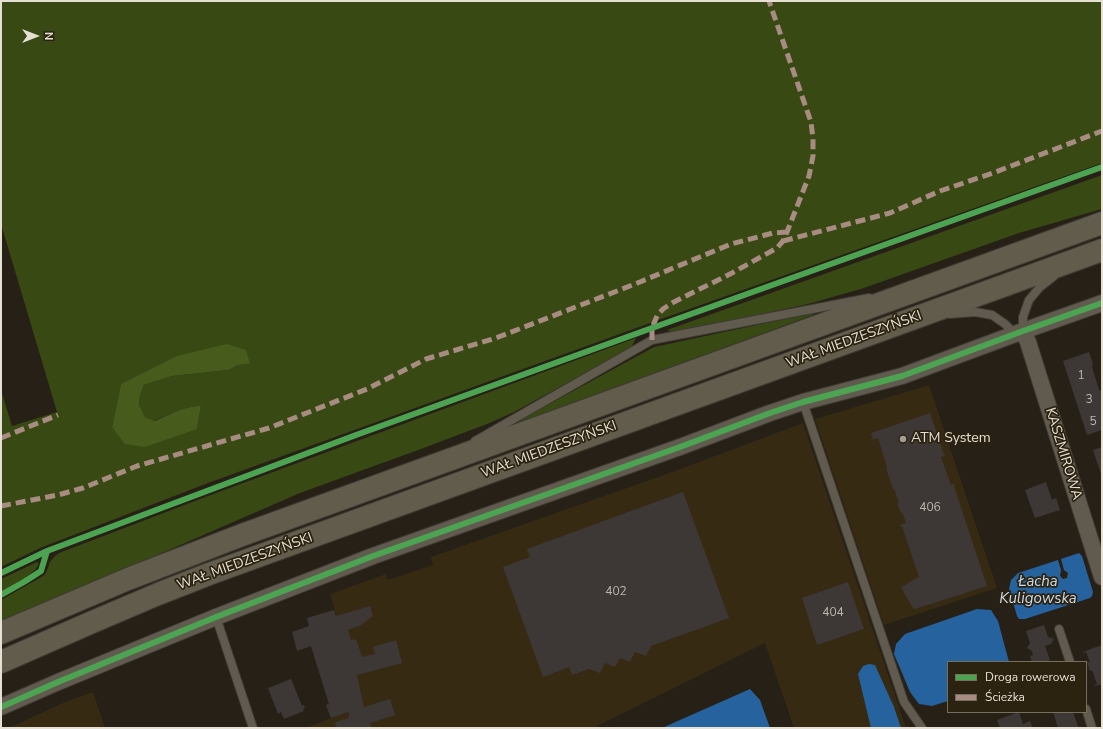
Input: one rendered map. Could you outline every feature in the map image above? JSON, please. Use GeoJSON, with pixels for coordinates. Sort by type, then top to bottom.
{"type":"FeatureCollection","features":[{"type":"Feature","properties":{"kind":"main road","name":"WAŁ MIEDZESZYŃSKI"},"geometry":{"type":"LineString","coordinates":[[1,633],[183,557],[287,518],[1102,223]]}},
{"type":"Feature","properties":{"kind":"main road","name":"WAŁ MIEDZESZYŃSKI"},"geometry":{"type":"LineString","coordinates":[[1,662],[90,622],[202,577],[1102,250]]}},
{"type":"Feature","properties":{"kind":"street"},"geometry":{"type":"LineString","coordinates":[[1,707],[216,617],[373,556],[803,402],[902,376],[1102,303]]}},
{"type":"Feature","properties":{"kind":"street","name":"KASZMIROWA"},"geometry":{"type":"LineString","coordinates":[[1019,333],[1028,342],[1102,577]]}},
{"type":"Feature","properties":{"kind":"lane"},"geometry":{"type":"LineString","coordinates":[[920,316],[975,312],[992,315],[1019,333],[1029,300],[1040,287],[1073,261]]}},
{"type":"Feature","properties":{"kind":"lane"},"geometry":{"type":"LineString","coordinates":[[426,468],[652,340],[926,287]]}},
{"type":"Feature","properties":{"kind":"lane"},"geometry":{"type":"LineString","coordinates":[[803,402],[904,702],[922,728]]}},
{"type":"Feature","properties":{"kind":"lane"},"geometry":{"type":"LineString","coordinates":[[216,617],[253,728]]}},
{"type":"Feature","properties":{"kind":"lane"},"geometry":{"type":"LineString","coordinates":[[1059,629],[1070,661]]}},
{"type":"Feature","properties":{"kind":"lane"},"geometry":{"type":"LineString","coordinates":[[1087,712],[1092,728]]}},
{"type":"Feature","properties":{"kind":"shaded area","name":"ATM System"},"geometry":{"type":"Polygon","coordinates":[[[929,385],[997,588],[884,625],[815,419],[929,385]]]}},
{"type":"Feature","properties":{"kind":"shaded area"},"geometry":{"type":"Polygon","coordinates":[[[803,423],[906,728],[794,728],[765,643],[593,728],[306,728],[331,718],[326,705],[329,704],[311,646],[341,632],[330,594],[386,574],[387,580],[433,565],[431,557],[675,471],[803,423]]]}},
{"type":"Feature","properties":{"kind":"shaded area"},"geometry":{"type":"Polygon","coordinates":[[[93,692],[105,728],[9,728],[65,702],[93,692]]]}},
{"type":"Feature","properties":{"kind":"green space"},"geometry":{"type":"Polygon","coordinates":[[[1,1],[1102,1],[1102,163],[664,318],[208,483],[40,548],[1,567],[1,390],[12,426],[57,412],[1,224],[1,1]],[[246,350],[121,384],[112,427],[197,429],[201,405],[181,409],[154,421],[145,417],[139,406],[140,396],[144,385],[172,376],[229,370],[238,365],[249,364],[246,350]]]}},
{"type":"Feature","properties":{"kind":"green space"},"geometry":{"type":"Polygon","coordinates":[[[1102,175],[1102,209],[1019,233],[861,289],[808,304],[674,333],[667,330],[1102,175]]]}},
{"type":"Feature","properties":{"kind":"green space"},"geometry":{"type":"Polygon","coordinates":[[[813,313],[813,315],[518,423],[518,421],[654,347],[813,313]]]}},
{"type":"Feature","properties":{"kind":"green space"},"geometry":{"type":"Polygon","coordinates":[[[636,338],[631,348],[514,412],[421,449],[300,493],[1,623],[1,600],[43,576],[46,573],[50,562],[59,553],[208,496],[636,338]]]}},
{"type":"Feature","properties":{"kind":"green space"},"geometry":{"type":"Polygon","coordinates":[[[227,344],[246,350],[250,364],[238,365],[229,370],[172,376],[144,385],[140,396],[139,405],[145,417],[155,421],[181,409],[201,405],[197,429],[145,447],[125,444],[112,427],[121,384],[177,356],[227,344]]]}},
{"type":"Feature","properties":{"kind":"green space"},"geometry":{"type":"Polygon","coordinates":[[[37,562],[39,564],[35,570],[24,579],[1,592],[1,579],[37,562]]]}},
{"type":"Feature","properties":{"kind":"water","name":"Łacha Kuligowska"},"geometry":{"type":"Polygon","coordinates":[[[1079,553],[1082,556],[1093,592],[1092,596],[1090,598],[1025,619],[1019,619],[1009,589],[1011,580],[1018,573],[1058,560],[1061,570],[1060,576],[1063,579],[1067,578],[1068,573],[1064,570],[1061,559],[1079,553]]]}},
{"type":"Feature","properties":{"kind":"water","name":"Łacha Kuligowska"},"geometry":{"type":"Polygon","coordinates":[[[977,609],[991,610],[998,621],[1009,661],[947,661],[947,701],[932,706],[919,704],[910,692],[894,654],[896,644],[905,634],[977,609]]]}},
{"type":"Feature","properties":{"kind":"water"},"geometry":{"type":"Polygon","coordinates":[[[869,664],[875,665],[894,707],[901,728],[871,728],[858,674],[863,666],[869,664]]]}},
{"type":"Feature","properties":{"kind":"water"},"geometry":{"type":"Polygon","coordinates":[[[750,689],[760,700],[770,728],[662,728],[750,689]]]}},
{"type":"Feature","properties":{"kind":"building"},"geometry":{"type":"Polygon","coordinates":[[[1089,352],[1099,390],[1102,391],[1102,430],[1087,435],[1063,361],[1089,352]]]}},
{"type":"Feature","properties":{"kind":"building"},"geometry":{"type":"Polygon","coordinates":[[[930,413],[944,455],[945,454],[945,456],[941,457],[951,485],[955,484],[954,486],[987,586],[915,609],[901,587],[919,577],[902,526],[901,527],[900,525],[906,523],[897,503],[899,502],[886,468],[887,467],[878,438],[872,440],[871,433],[930,413]]]}},
{"type":"Feature","properties":{"kind":"building"},"geometry":{"type":"Polygon","coordinates":[[[1102,447],[1102,477],[1093,450],[1102,447]]]}},
{"type":"Feature","properties":{"kind":"building"},"geometry":{"type":"Polygon","coordinates":[[[1046,482],[1052,500],[1056,498],[1060,510],[1035,518],[1025,490],[1046,482]]]}},
{"type":"Feature","properties":{"kind":"building"},"geometry":{"type":"Polygon","coordinates":[[[683,492],[729,618],[651,646],[646,656],[635,652],[630,662],[620,658],[615,667],[605,663],[600,673],[589,669],[572,675],[569,667],[543,677],[503,567],[530,557],[527,549],[683,492]]]}},
{"type":"Feature","properties":{"kind":"building"},"geometry":{"type":"Polygon","coordinates":[[[848,582],[864,629],[817,645],[802,598],[848,582]]]}},
{"type":"Feature","properties":{"kind":"building"},"geometry":{"type":"Polygon","coordinates":[[[370,606],[373,616],[361,625],[348,630],[351,640],[356,639],[362,657],[375,654],[373,647],[396,640],[402,663],[357,675],[364,707],[390,699],[395,715],[370,723],[372,728],[337,728],[335,722],[349,718],[348,716],[350,716],[348,712],[331,718],[326,705],[329,704],[311,646],[297,651],[292,632],[309,626],[307,618],[334,610],[336,616],[370,606]]]}},
{"type":"Feature","properties":{"kind":"building"},"geometry":{"type":"Polygon","coordinates":[[[1044,625],[1048,637],[1054,639],[1051,644],[1045,646],[1050,660],[1032,661],[1030,656],[1033,655],[1032,651],[1027,648],[1030,643],[1026,631],[1044,625]]]}},
{"type":"Feature","properties":{"kind":"building"},"geometry":{"type":"Polygon","coordinates":[[[1102,645],[1102,684],[1095,686],[1094,685],[1097,684],[1092,670],[1090,671],[1087,662],[1090,662],[1086,652],[1083,652],[1102,645]]]}},
{"type":"Feature","properties":{"kind":"building"},"geometry":{"type":"Polygon","coordinates":[[[291,679],[302,706],[304,705],[305,708],[303,708],[304,711],[284,719],[281,712],[278,714],[268,688],[291,679]]]}},
{"type":"Feature","properties":{"kind":"building"},"geometry":{"type":"Polygon","coordinates":[[[1019,713],[1023,724],[1030,721],[1033,728],[1000,728],[997,720],[1019,713]]]}},
{"type":"Feature","properties":{"kind":"building"},"geometry":{"type":"Polygon","coordinates":[[[1053,713],[1073,713],[1078,726],[1081,728],[1058,728],[1053,713]]]}},
{"type":"Feature","properties":{"kind":"marked path"},"geometry":{"type":"LineString","coordinates":[[652,340],[652,328],[657,316],[663,309],[777,248],[783,241],[809,176],[813,156],[811,122],[769,1]]}},
{"type":"Feature","properties":{"kind":"marked path"},"geometry":{"type":"LineString","coordinates":[[783,241],[890,213],[940,191],[993,173],[1102,131]]}},
{"type":"Feature","properties":{"kind":"marked path"},"geometry":{"type":"LineString","coordinates":[[1,506],[58,495],[83,488],[137,466],[269,428],[367,389],[426,359],[496,338],[635,284],[731,244],[773,233],[787,232]]}},
{"type":"Feature","properties":{"kind":"marked path"},"geometry":{"type":"LineString","coordinates":[[1,438],[58,415]]}},
{"type":"Feature","properties":{"kind":"cycle path"},"geometry":{"type":"LineString","coordinates":[[1,573],[47,551],[356,435],[1102,167]]}},
{"type":"Feature","properties":{"kind":"cycle path"},"geometry":{"type":"LineString","coordinates":[[1,707],[216,617],[373,556],[680,447],[770,413],[803,402],[902,376],[1102,303]]}},
{"type":"Feature","properties":{"kind":"cycle path"},"geometry":{"type":"LineString","coordinates":[[1,595],[41,571],[47,551]]}},
{"type":"Feature","properties":{"kind":"place","name":"ATM System"},"geometry":{"type":"Point","coordinates":[903,439]}}]}
